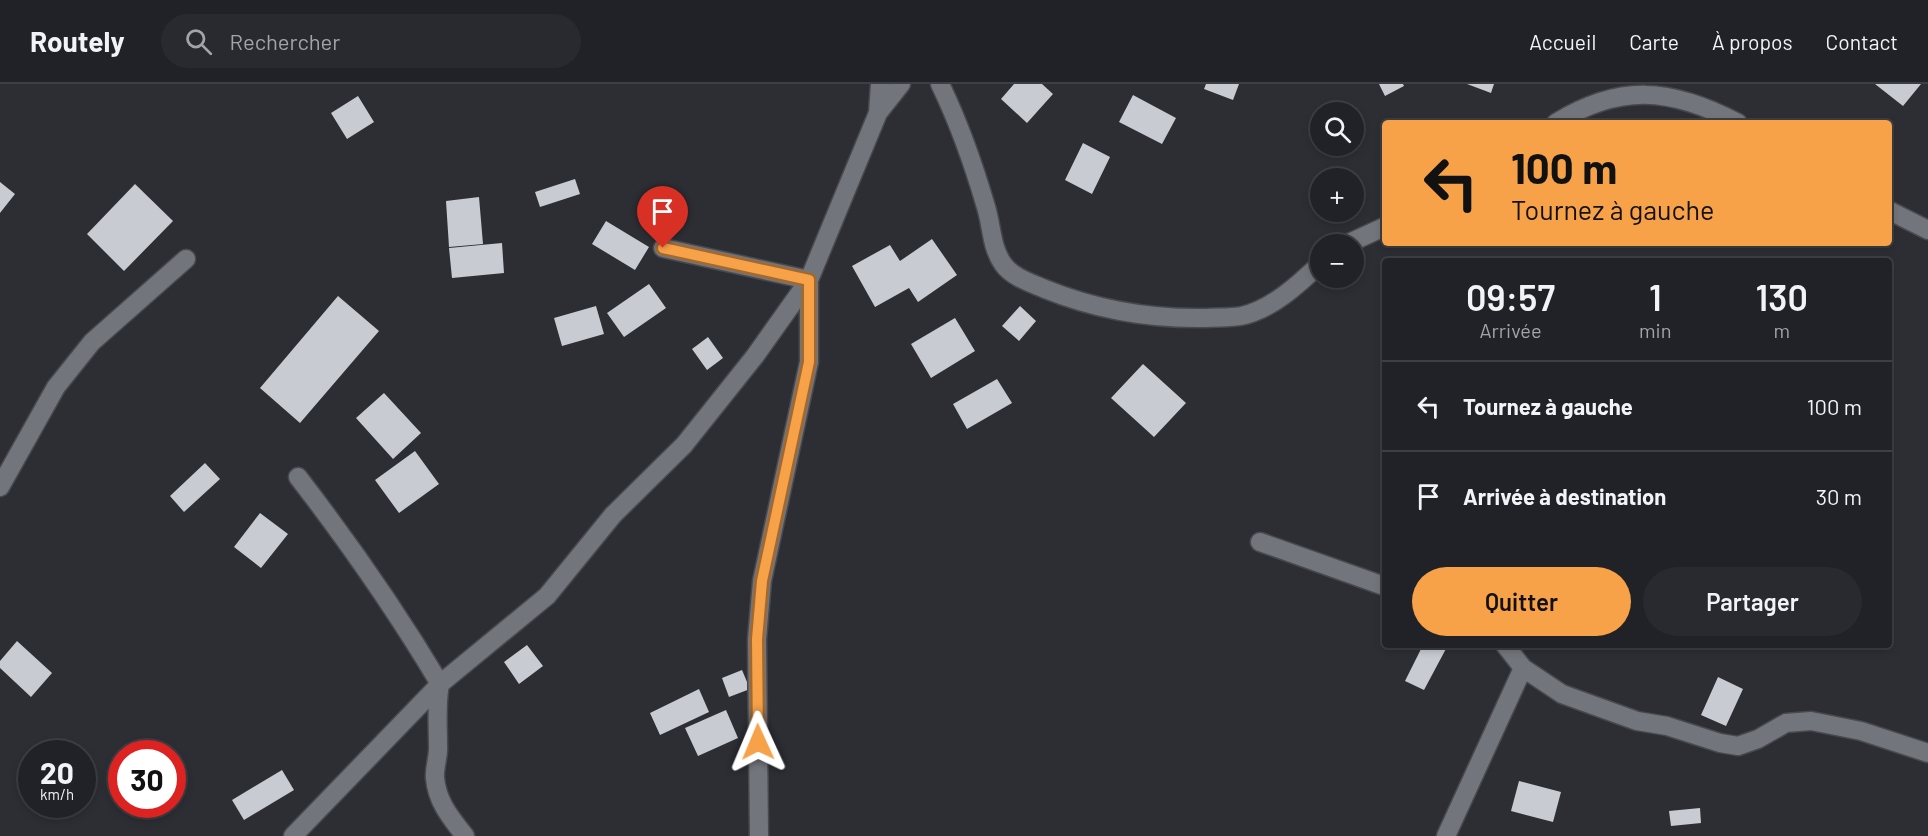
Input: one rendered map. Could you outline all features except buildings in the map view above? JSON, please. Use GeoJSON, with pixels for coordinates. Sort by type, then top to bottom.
{"type":"FeatureCollection","features":[{"type":"Feature","properties":{"kind":"street"},"geometry":{"type":"LineString","coordinates":[[878,113],[880,84]]}},
{"type":"Feature","properties":{"kind":"street"},"geometry":{"type":"LineString","coordinates":[[293,836],[440,684],[547,596],[613,514],[684,445],[755,356],[809,280],[878,113],[901,84]]}},
{"type":"Feature","properties":{"kind":"street"},"geometry":{"type":"LineString","coordinates":[[940,84],[965,143],[983,198],[996,252],[1005,266],[1023,280],[1082,302],[1141,316],[1222,317],[1242,316],[1260,309],[1310,273]]}},
{"type":"Feature","properties":{"kind":"street"},"geometry":{"type":"LineString","coordinates":[[1559,120],[1592,94],[1621,86],[1654,86],[1693,99],[1732,120]]}},
{"type":"Feature","properties":{"kind":"street"},"geometry":{"type":"LineString","coordinates":[[1892,212],[1928,230]]}},
{"type":"Feature","properties":{"kind":"street"},"geometry":{"type":"LineString","coordinates":[[1364,236],[1382,228]]}},
{"type":"Feature","properties":{"kind":"street"},"geometry":{"type":"LineString","coordinates":[[663,248],[809,280]]}},
{"type":"Feature","properties":{"kind":"street"},"geometry":{"type":"LineString","coordinates":[[0,487],[56,387],[93,342],[186,259]]}},
{"type":"Feature","properties":{"kind":"street"},"geometry":{"type":"LineString","coordinates":[[759,836],[757,639],[762,581],[809,362],[809,280]]}},
{"type":"Feature","properties":{"kind":"street"},"geometry":{"type":"LineString","coordinates":[[298,477],[344,537],[405,625],[440,684],[436,703],[439,748],[435,777],[439,798],[447,814],[465,836]]}},
{"type":"Feature","properties":{"kind":"street"},"geometry":{"type":"LineString","coordinates":[[1260,542],[1382,585]]}},
{"type":"Feature","properties":{"kind":"street"},"geometry":{"type":"LineString","coordinates":[[1507,648],[1523,668],[1562,694],[1609,712],[1720,743],[1738,746],[1758,740],[1786,723],[1811,721],[1861,731],[1928,753]]}},
{"type":"Feature","properties":{"kind":"street"},"geometry":{"type":"LineString","coordinates":[[1446,836],[1523,668]]}},
{"type":"Feature","properties":{"kind":"route"},"geometry":{"type":"LineString","coordinates":[[663,248],[809,280],[809,362],[762,581],[757,639],[758,742]]}}]}
